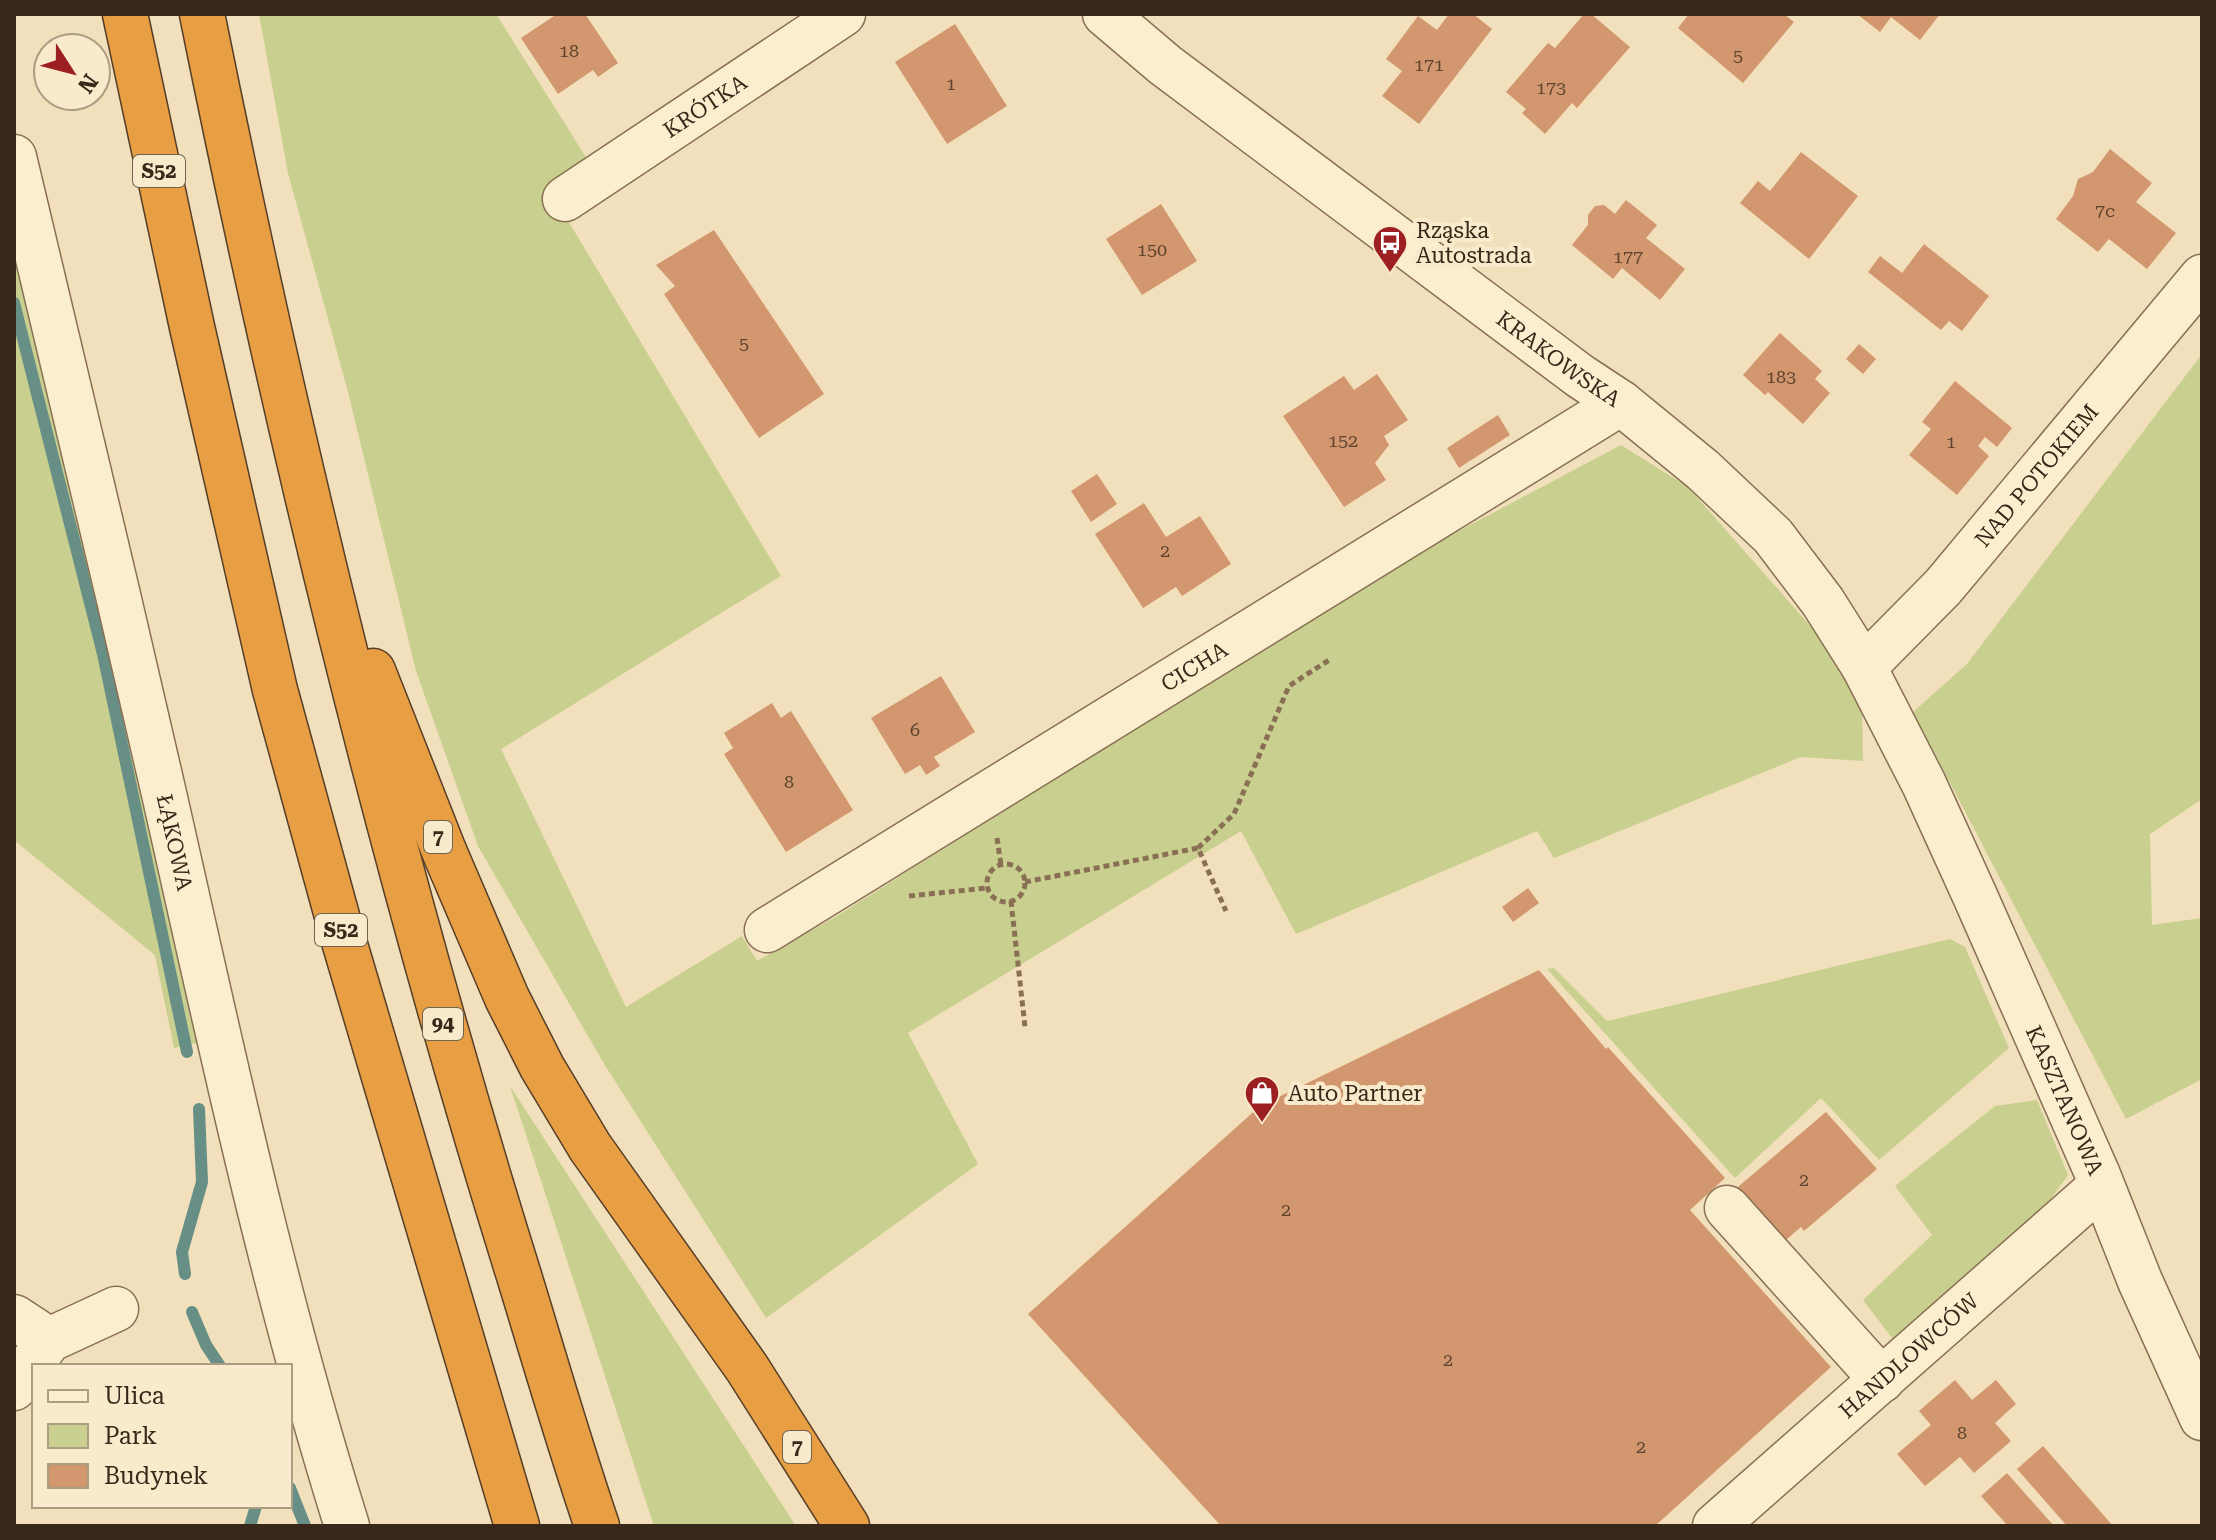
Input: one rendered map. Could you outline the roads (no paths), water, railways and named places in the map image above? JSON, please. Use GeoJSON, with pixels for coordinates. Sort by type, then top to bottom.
{"type":"FeatureCollection","features":[{"type":"Feature","properties":{"kind":"highway","name":"S52"},"geometry":{"type":"LineString","coordinates":[[125,14],[275,690],[343,938],[517,1526]]}},
{"type":"Feature","properties":{"kind":"highway"},"geometry":{"type":"LineString","coordinates":[[202,14],[312,516]]}},
{"type":"Feature","properties":{"kind":"highway","name":"7"},"geometry":{"type":"LineString","coordinates":[[312,516],[444,851],[507,998],[542,1067],[590,1147],[747,1368],[847,1526]]}},
{"type":"Feature","properties":{"kind":"highway","name":"94"},"geometry":{"type":"LineString","coordinates":[[312,516],[378,789],[463,1096],[597,1526]]}},
{"type":"Feature","properties":{"kind":"highway"},"geometry":{"type":"LineString","coordinates":[[747,1368],[874,1526]]}},
{"type":"Feature","properties":{"kind":"street","name":"KRÓTKA"},"geometry":{"type":"LineString","coordinates":[[565,199],[843,14]]}},
{"type":"Feature","properties":{"kind":"street","name":"KRAKOWSKA"},"geometry":{"type":"LineString","coordinates":[[1105,14],[1165,65],[1580,376],[1621,403],[1703,470],[1773,536],[1823,602],[1864,667],[1924,784]]}},
{"type":"Feature","properties":{"kind":"street","name":"ŁĄKOWA"},"geometry":{"type":"LineString","coordinates":[[14,157],[274,1271],[312,1415],[347,1526]]}},
{"type":"Feature","properties":{"kind":"street","name":"NAD POTOKIEM"},"geometry":{"type":"LineString","coordinates":[[1864,667],[1943,587],[2202,277]]}},
{"type":"Feature","properties":{"kind":"street","name":"CICHA"},"geometry":{"type":"LineString","coordinates":[[767,930],[1621,403]]}},
{"type":"Feature","properties":{"kind":"street","name":"KASZTANOWA"},"geometry":{"type":"LineString","coordinates":[[1924,784],[2202,1418]]}},
{"type":"Feature","properties":{"kind":"street","name":"HANDLOWCÓW"},"geometry":{"type":"LineString","coordinates":[[1715,1526],[2101,1186]]}},
{"type":"Feature","properties":{"kind":"street"},"geometry":{"type":"LineString","coordinates":[[1727,1208],[1882,1380]]}},
{"type":"Feature","properties":{"kind":"street"},"geometry":{"type":"LineString","coordinates":[[14,1388],[31,1328],[116,1309]]}},
{"type":"Feature","properties":{"kind":"waterway"},"geometry":{"type":"LineString","coordinates":[[14,303],[103,654],[187,1052]]}},
{"type":"Feature","properties":{"kind":"waterway"},"geometry":{"type":"LineString","coordinates":[[185,1274],[182,1252],[202,1182],[199,1109]]}},
{"type":"Feature","properties":{"kind":"waterway"},"geometry":{"type":"LineString","coordinates":[[192,1312],[206,1345],[219,1364]]}},
{"type":"Feature","properties":{"kind":"waterway"},"geometry":{"type":"LineString","coordinates":[[292,1493],[305,1526]]}},
{"type":"Feature","properties":{"kind":"waterway"},"geometry":{"type":"LineString","coordinates":[[250,1526],[255,1508]]}},
{"type":"Feature","properties":{"kind":"place","name":"Rząska Autostrada"},"geometry":{"type":"Point","coordinates":[1390,274]}},
{"type":"Feature","properties":{"kind":"place","name":"Auto Partner"},"geometry":{"type":"Point","coordinates":[1262,1124]}}]}
